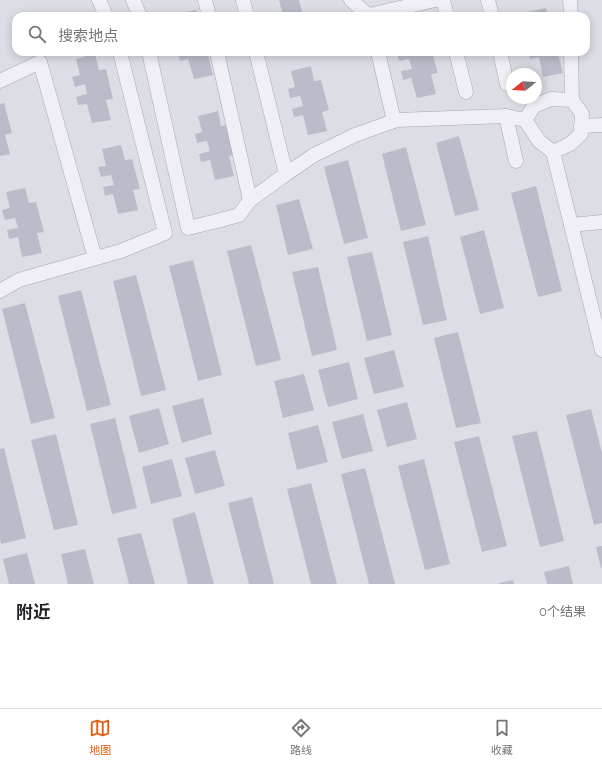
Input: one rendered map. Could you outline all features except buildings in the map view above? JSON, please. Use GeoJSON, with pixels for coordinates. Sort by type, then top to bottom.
{"type":"FeatureCollection","features":[{"type":"Feature","properties":{"kind":"street"},"geometry":{"type":"LineString","coordinates":[[99,0],[104,12]]}},
{"type":"Feature","properties":{"kind":"street"},"geometry":{"type":"LineString","coordinates":[[133,0],[138,12]]}},
{"type":"Feature","properties":{"kind":"street"},"geometry":{"type":"LineString","coordinates":[[205,0],[208,12]]}},
{"type":"Feature","properties":{"kind":"street"},"geometry":{"type":"LineString","coordinates":[[243,0],[246,12]]}},
{"type":"Feature","properties":{"kind":"street"},"geometry":{"type":"LineString","coordinates":[[351,0],[364,12]]}},
{"type":"Feature","properties":{"kind":"street"},"geometry":{"type":"LineString","coordinates":[[386,12],[435,0]]}},
{"type":"Feature","properties":{"kind":"street"},"geometry":{"type":"LineString","coordinates":[[443,0],[446,12]]}},
{"type":"Feature","properties":{"kind":"street"},"geometry":{"type":"LineString","coordinates":[[488,0],[491,12]]}},
{"type":"Feature","properties":{"kind":"street"},"geometry":{"type":"LineString","coordinates":[[570,0],[571,12]]}},
{"type":"Feature","properties":{"kind":"street"},"geometry":{"type":"LineString","coordinates":[[121,56],[165,233]]}},
{"type":"Feature","properties":{"kind":"street"},"geometry":{"type":"LineString","coordinates":[[150,56],[188,228]]}},
{"type":"Feature","properties":{"kind":"street"},"geometry":{"type":"LineString","coordinates":[[218,56],[250,200]]}},
{"type":"Feature","properties":{"kind":"street"},"geometry":{"type":"LineString","coordinates":[[257,56],[286,174]]}},
{"type":"Feature","properties":{"kind":"street"},"geometry":{"type":"LineString","coordinates":[[379,56],[394,121]]}},
{"type":"Feature","properties":{"kind":"street"},"geometry":{"type":"LineString","coordinates":[[457,56],[466,92]]}},
{"type":"Feature","properties":{"kind":"street"},"geometry":{"type":"LineString","coordinates":[[501,56],[506,79]]}},
{"type":"Feature","properties":{"kind":"street"},"geometry":{"type":"LineString","coordinates":[[553,152],[570,144],[581,134],[582,114],[572,100],[571,56]]}},
{"type":"Feature","properties":{"kind":"street"},"geometry":{"type":"LineString","coordinates":[[0,81],[40,62],[95,258]]}},
{"type":"Feature","properties":{"kind":"street"},"geometry":{"type":"LineString","coordinates":[[525,120],[534,106],[551,99],[572,100]]}},
{"type":"Feature","properties":{"kind":"street"},"geometry":{"type":"LineString","coordinates":[[506,116],[516,161]]}},
{"type":"Feature","properties":{"kind":"street"},"geometry":{"type":"LineString","coordinates":[[0,291],[19,280],[121,251],[165,233],[239,215],[250,200],[314,156],[355,135],[394,121],[506,116],[525,120],[539,141],[553,152],[602,350]]}},
{"type":"Feature","properties":{"kind":"street"},"geometry":{"type":"LineString","coordinates":[[581,126],[602,125]]}},
{"type":"Feature","properties":{"kind":"street"},"geometry":{"type":"LineString","coordinates":[[571,225],[602,222]]}}]}
